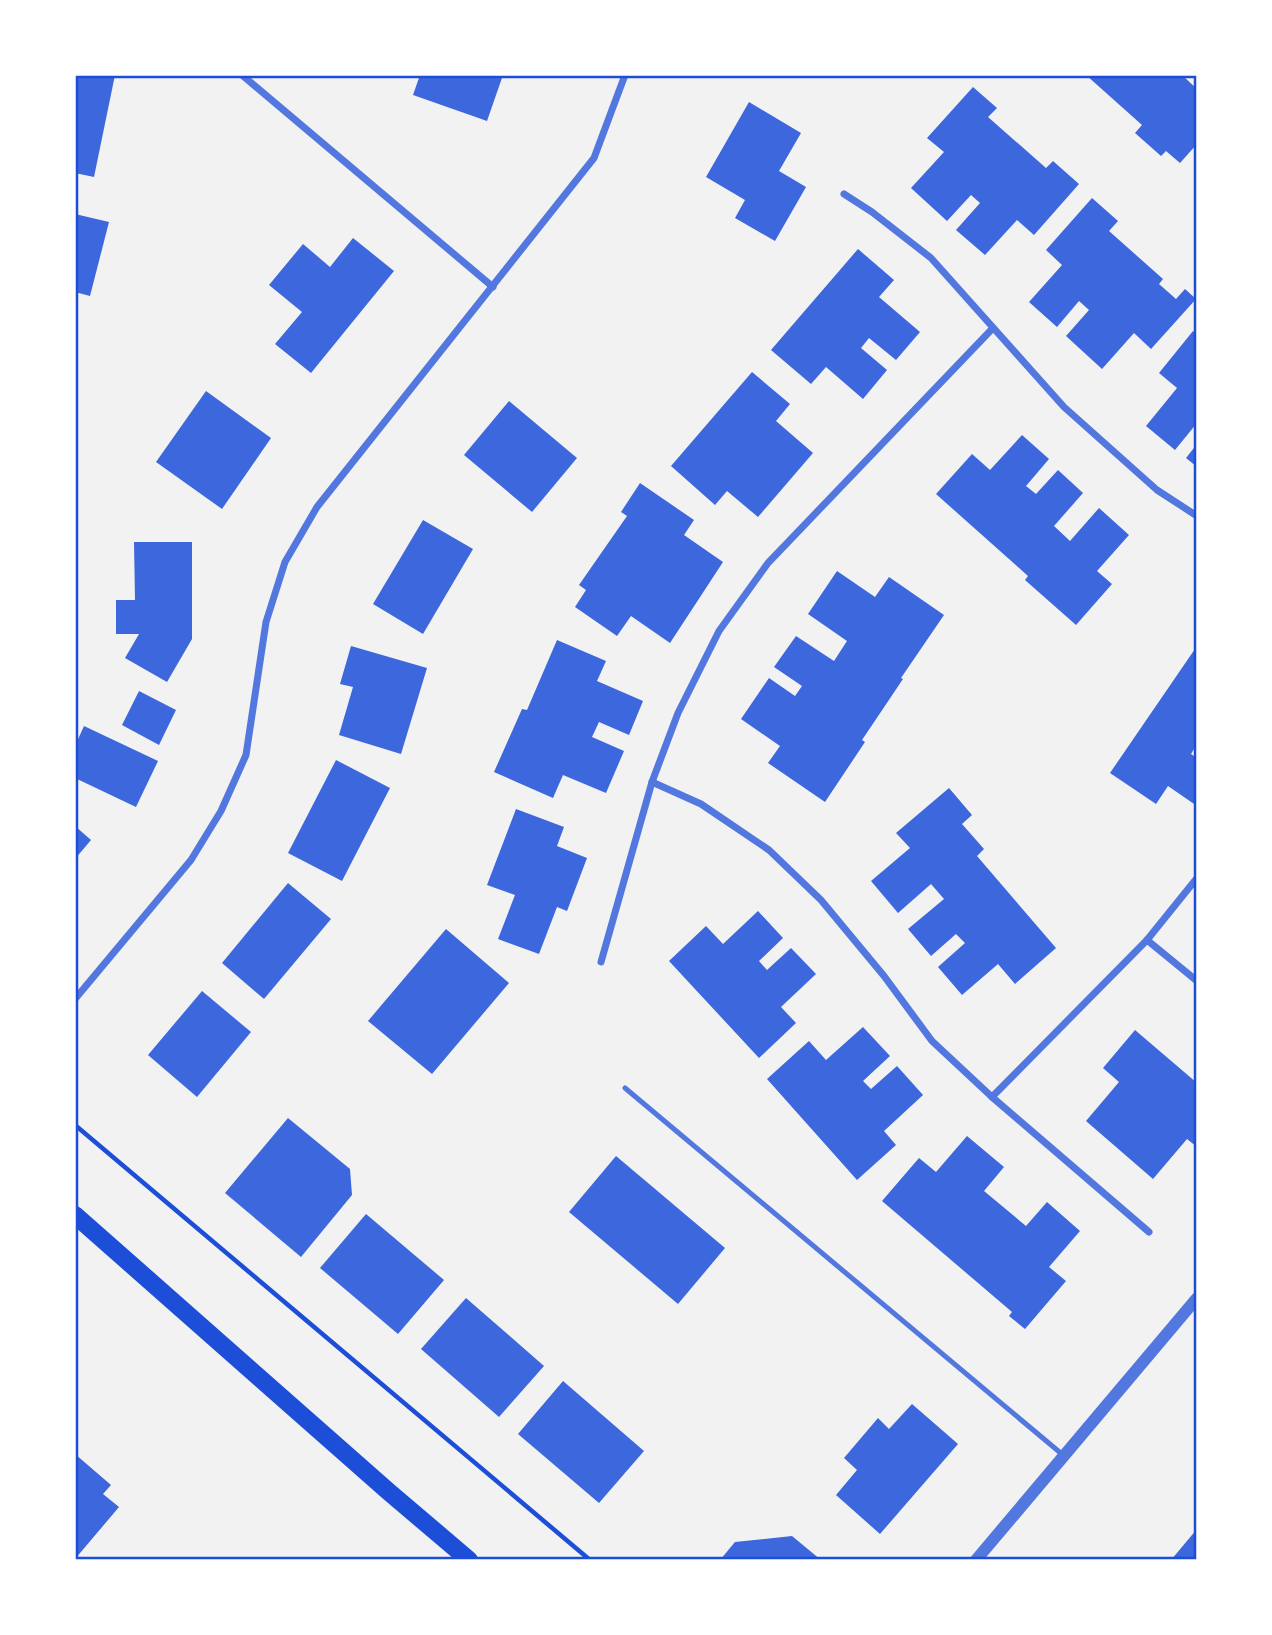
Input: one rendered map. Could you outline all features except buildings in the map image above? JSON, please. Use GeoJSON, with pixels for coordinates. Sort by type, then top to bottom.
{"type":"FeatureCollection","features":[{"type":"Feature","properties":{"kind":"main road"},"geometry":{"type":"LineString","coordinates":[[75,1214],[469,1560]]}},
{"type":"Feature","properties":{"kind":"street"},"geometry":{"type":"LineString","coordinates":[[242,75],[493,286]]}},
{"type":"Feature","properties":{"kind":"street"},"geometry":{"type":"LineString","coordinates":[[75,999],[191,860],[221,811],[246,755],[267,622],[285,562],[317,507],[594,158],[625,75]]}},
{"type":"Feature","properties":{"kind":"street"},"geometry":{"type":"LineString","coordinates":[[844,194],[931,258],[1064,407],[1157,490],[1197,516]]}},
{"type":"Feature","properties":{"kind":"street"},"geometry":{"type":"LineString","coordinates":[[601,962],[652,782],[678,713],[719,631],[768,564],[993,328]]}},
{"type":"Feature","properties":{"kind":"street"},"geometry":{"type":"LineString","coordinates":[[652,782],[701,804],[769,850],[821,900],[884,976],[932,1041],[992,1097],[1149,1232]]}},
{"type":"Feature","properties":{"kind":"street"},"geometry":{"type":"LineString","coordinates":[[992,1097],[1147,940],[1197,878]]}},
{"type":"Feature","properties":{"kind":"street"},"geometry":{"type":"LineString","coordinates":[[1147,940],[1197,981]]}},
{"type":"Feature","properties":{"kind":"street"},"geometry":{"type":"LineString","coordinates":[[976,1560],[1197,1298]]}},
{"type":"Feature","properties":{"kind":"lane"},"geometry":{"type":"LineString","coordinates":[[625,1088],[1063,1455]]}},
{"type":"Feature","properties":{"kind":"path"},"geometry":{"type":"LineString","coordinates":[[75,1125],[590,1560]]}}]}
